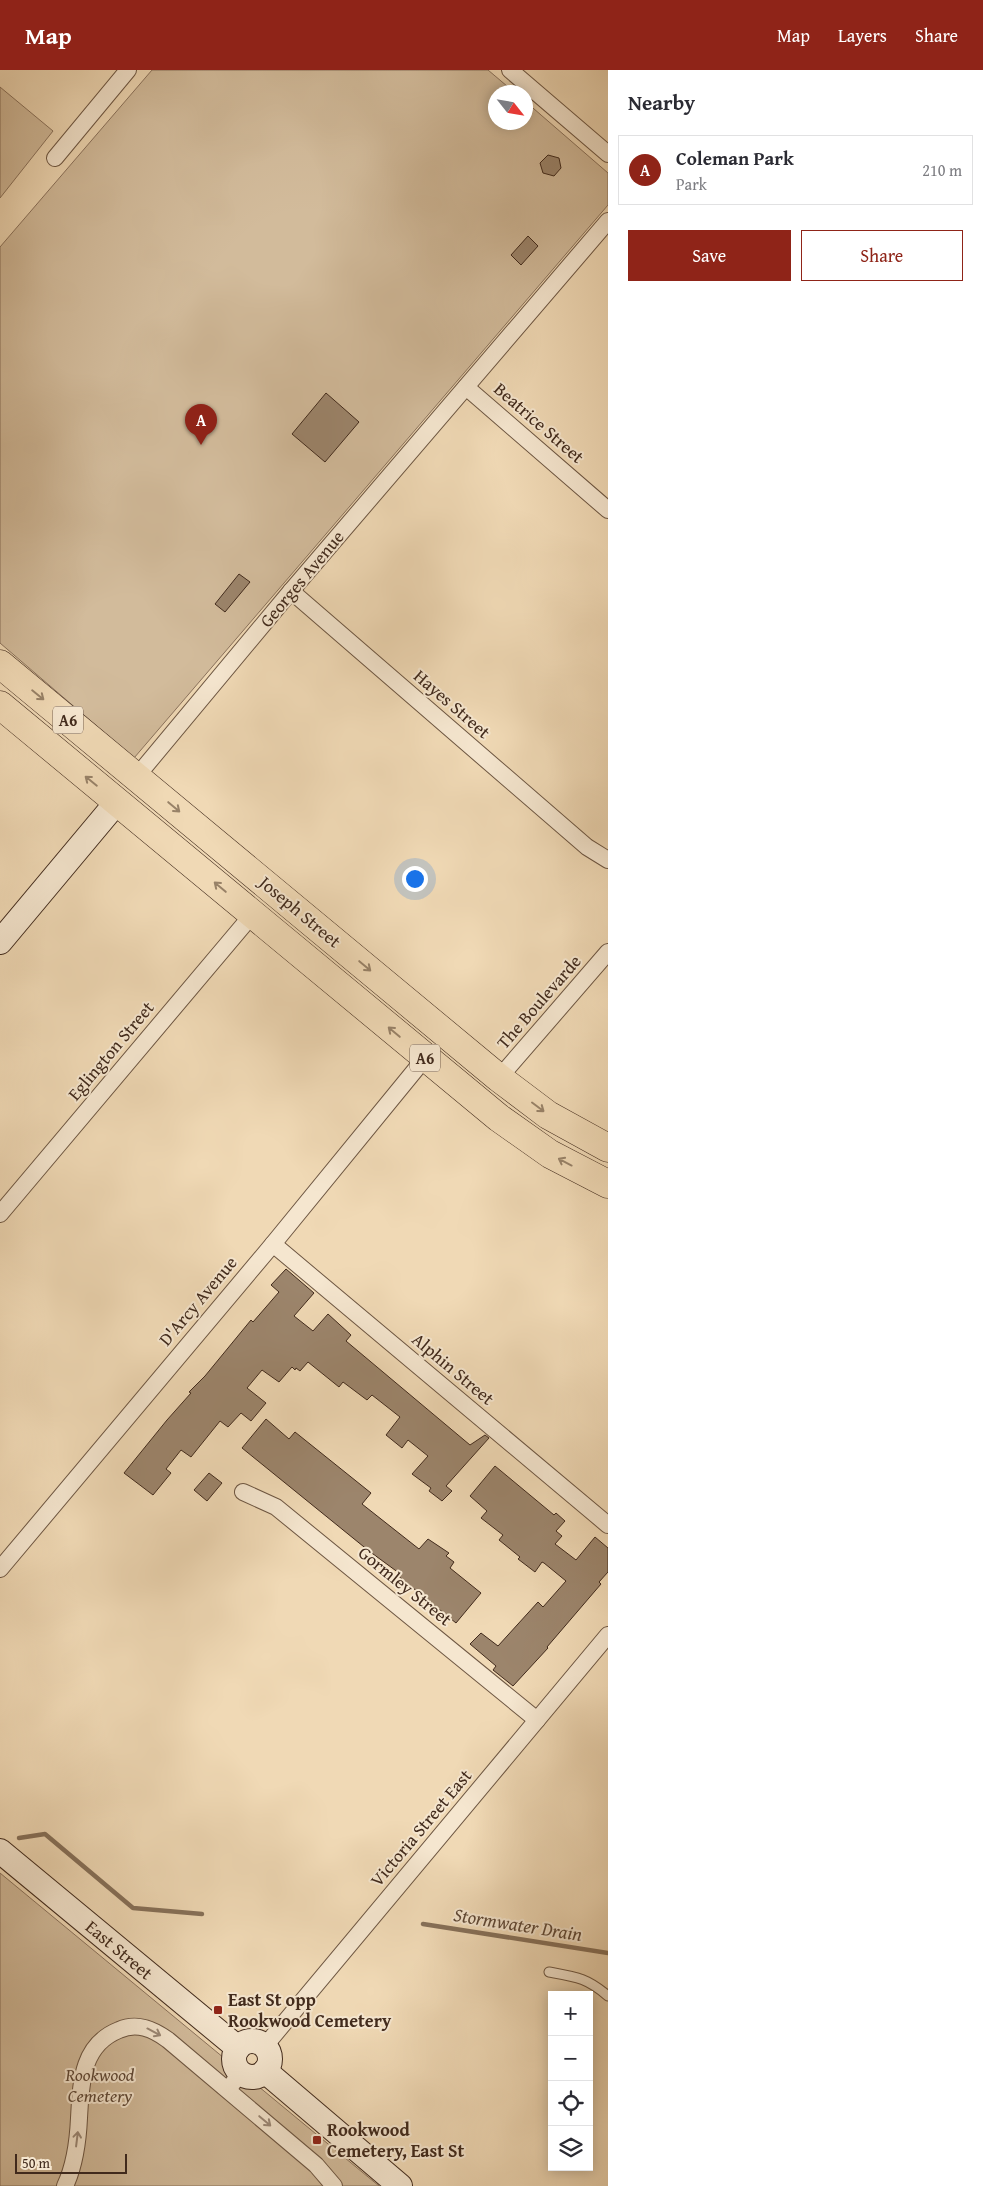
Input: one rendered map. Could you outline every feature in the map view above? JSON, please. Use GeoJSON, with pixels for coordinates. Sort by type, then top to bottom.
{"type":"FeatureCollection","features":[{"type":"Feature","properties":{"kind":"highway","name":"Joseph Street"},"geometry":{"type":"LineString","coordinates":[[0,664],[499,1078],[548,1115],[608,1148]]}},
{"type":"Feature","properties":{"kind":"highway","name":"Joseph Street"},"geometry":{"type":"LineString","coordinates":[[0,706],[425,1058],[527,1140],[608,1184]]}},
{"type":"Feature","properties":{"kind":"highway","name":"Georges Avenue"},"geometry":{"type":"LineString","coordinates":[[117,802],[137,776]]}},
{"type":"Feature","properties":{"kind":"main road","name":"Georges Avenue"},"geometry":{"type":"LineString","coordinates":[[0,942],[117,802]]}},
{"type":"Feature","properties":{"kind":"main road","name":"East Street"},"geometry":{"type":"LineString","coordinates":[[0,1851],[238,2048]]}},
{"type":"Feature","properties":{"kind":"main road"},"geometry":{"type":"LineString","coordinates":[[250,2042],[264,2047],[270,2058],[265,2071],[253,2077],[234,2082],[234,2061],[238,2048],[250,2042]]}},
{"type":"Feature","properties":{"kind":"main road"},"geometry":{"type":"LineString","coordinates":[[265,2071],[400,2186]]}},
{"type":"Feature","properties":{"kind":"street"},"geometry":{"type":"LineString","coordinates":[[55,158],[128,70]]}},
{"type":"Feature","properties":{"kind":"street"},"geometry":{"type":"LineString","coordinates":[[510,70],[608,154]]}},
{"type":"Feature","properties":{"kind":"street","name":"Georges Avenue"},"geometry":{"type":"LineString","coordinates":[[137,776],[291,591],[608,221]]}},
{"type":"Feature","properties":{"kind":"street","name":"Beatrice Street"},"geometry":{"type":"LineString","coordinates":[[466,387],[608,510]]}},
{"type":"Feature","properties":{"kind":"street","name":"Hayes Street"},"geometry":{"type":"LineString","coordinates":[[291,591],[587,847],[608,860]]}},
{"type":"Feature","properties":{"kind":"street","name":"Hayes Street"},"geometry":{"type":"LineString","coordinates":[[587,847],[608,873]]}},
{"type":"Feature","properties":{"kind":"street","name":"Eglington Street"},"geometry":{"type":"LineString","coordinates":[[0,1214],[252,915]]}},
{"type":"Feature","properties":{"kind":"street","name":"The Boulevarde"},"geometry":{"type":"LineString","coordinates":[[499,1078],[608,952]]}},
{"type":"Feature","properties":{"kind":"street","name":"D'Arcy Avenue"},"geometry":{"type":"LineString","coordinates":[[0,1569],[273,1244],[425,1058]]}},
{"type":"Feature","properties":{"kind":"street","name":"Alphin Street"},"geometry":{"type":"LineString","coordinates":[[273,1244],[608,1525]]}},
{"type":"Feature","properties":{"kind":"street","name":"Gormley Street"},"geometry":{"type":"LineString","coordinates":[[242,1492],[276,1507],[537,1720]]}},
{"type":"Feature","properties":{"kind":"street","name":"Victoria Street East"},"geometry":{"type":"LineString","coordinates":[[264,2047],[608,1635]]}},
{"type":"Feature","properties":{"kind":"street"},"geometry":{"type":"LineString","coordinates":[[65,2186],[74,2159],[79,2120],[80,2086],[90,2054],[110,2033],[135,2026],[147,2028],[158,2033],[234,2082],[316,2165],[334,2186]]}},
{"type":"Feature","properties":{"kind":"lane"},"geometry":{"type":"LineString","coordinates":[[550,1972],[584,1979],[608,1996]]}},
{"type":"Feature","properties":{"kind":"green space"},"geometry":{"type":"Polygon","coordinates":[[[152,70],[488,70],[506,85],[488,85],[488,130],[533,130],[533,108],[608,173],[608,205],[134,758],[0,643],[0,247],[152,70]]]}},
{"type":"Feature","properties":{"kind":"green space"},"geometry":{"type":"Polygon","coordinates":[[[0,87],[53,131],[0,198],[0,87]]]}},
{"type":"Feature","properties":{"kind":"green space","name":"Rookwood Cemetery"},"geometry":{"type":"Polygon","coordinates":[[[0,1873],[379,2186],[0,2186],[0,1873]]]}},
{"type":"Feature","properties":{"kind":"building"},"geometry":{"type":"Polygon","coordinates":[[[548,155],[559,158],[561,168],[554,176],[543,173],[540,163],[548,155]]]}},
{"type":"Feature","properties":{"kind":"building"},"geometry":{"type":"Polygon","coordinates":[[[528,236],[538,246],[521,265],[511,255],[528,236]]]}},
{"type":"Feature","properties":{"kind":"building"},"geometry":{"type":"Polygon","coordinates":[[[326,393],[359,422],[325,462],[292,434],[326,393]]]}},
{"type":"Feature","properties":{"kind":"building"},"geometry":{"type":"Polygon","coordinates":[[[239,574],[250,582],[225,612],[215,604],[239,574]]]}},
{"type":"Feature","properties":{"kind":"building"},"geometry":{"type":"Polygon","coordinates":[[[286,1269],[314,1293],[294,1316],[313,1331],[328,1314],[351,1335],[346,1341],[470,1445],[485,1435],[489,1438],[446,1486],[452,1491],[442,1501],[429,1491],[431,1488],[412,1474],[428,1456],[408,1440],[402,1448],[386,1435],[400,1417],[372,1395],[367,1400],[343,1382],[339,1387],[308,1362],[300,1371],[292,1367],[279,1382],[262,1370],[247,1388],[266,1403],[251,1421],[241,1413],[228,1427],[220,1421],[191,1457],[181,1450],[166,1469],[171,1473],[153,1495],[124,1473],[191,1393],[189,1392],[205,1376],[251,1320],[253,1322],[279,1292],[271,1285],[286,1269]]]}},
{"type":"Feature","properties":{"kind":"building"},"geometry":{"type":"Polygon","coordinates":[[[266,1419],[289,1439],[295,1432],[371,1493],[362,1504],[419,1549],[428,1539],[449,1553],[446,1556],[454,1562],[450,1568],[481,1593],[456,1623],[397,1575],[399,1573],[242,1448],[266,1419]]]}},
{"type":"Feature","properties":{"kind":"building"},"geometry":{"type":"Polygon","coordinates":[[[495,1466],[554,1515],[556,1513],[565,1521],[556,1531],[562,1536],[555,1544],[576,1560],[595,1537],[608,1548],[608,1572],[599,1582],[601,1584],[548,1648],[513,1686],[493,1670],[496,1666],[470,1644],[481,1633],[498,1646],[538,1602],[543,1607],[566,1581],[542,1562],[535,1572],[518,1559],[520,1557],[499,1540],[503,1535],[481,1518],[487,1511],[470,1496],[495,1466]]]}},
{"type":"Feature","properties":{"kind":"building"},"geometry":{"type":"Polygon","coordinates":[[[209,1473],[222,1483],[207,1501],[194,1490],[209,1473]]]}},
{"type":"Feature","properties":{"kind":"waterway"},"geometry":{"type":"LineString","coordinates":[[19,1838],[45,1834],[133,1908],[202,1914]]}},
{"type":"Feature","properties":{"kind":"waterway","name":"Stormwater Drain"},"geometry":{"type":"LineString","coordinates":[[423,1924],[608,1953]]}},
{"type":"Feature","properties":{"kind":"place","name":"Coleman Park"},"geometry":{"type":"Point","coordinates":[201,445]}},
{"type":"Feature","properties":{"kind":"place","name":"East St opp Rookwood Cemetery"},"geometry":{"type":"Point","coordinates":[218,2010]}},
{"type":"Feature","properties":{"kind":"place","name":"Rookwood Cemetery, East St"},"geometry":{"type":"Point","coordinates":[317,2140]}}]}
